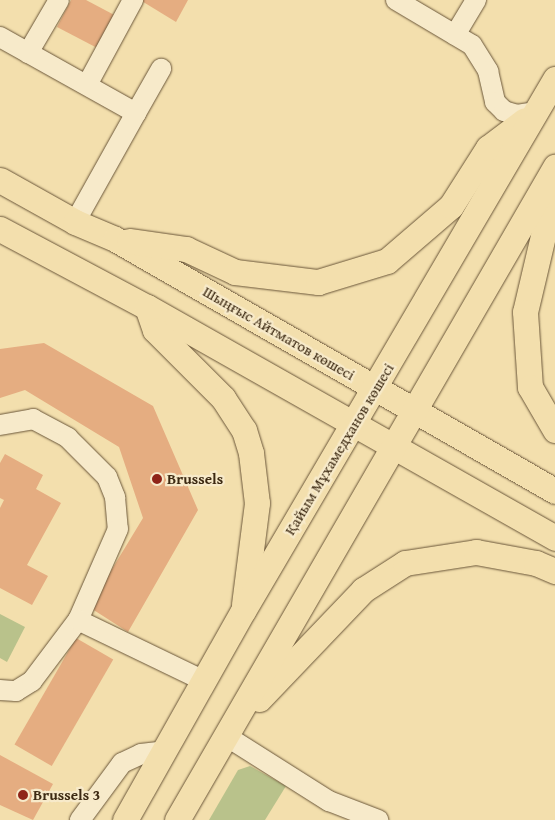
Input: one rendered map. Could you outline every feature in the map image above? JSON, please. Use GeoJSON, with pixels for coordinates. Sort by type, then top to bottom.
{"type":"FeatureCollection","features":[{"type":"Feature","properties":{"kind":"main road","name":"Қайым Мұхамедханов көшесі"},"geometry":{"type":"LineString","coordinates":[[125,820],[243,611],[555,79]]}},
{"type":"Feature","properties":{"kind":"main road"},"geometry":{"type":"LineString","coordinates":[[115,238],[186,249],[235,272],[318,282],[387,261],[451,206],[488,148],[535,112]]}},
{"type":"Feature","properties":{"kind":"main road"},"geometry":{"type":"LineString","coordinates":[[184,813],[226,736],[555,168]]}},
{"type":"Feature","properties":{"kind":"main road","name":"Шыңғыс Айтматов көшесі"},"geometry":{"type":"LineString","coordinates":[[0,180],[75,222],[115,238],[555,491]]}},
{"type":"Feature","properties":{"kind":"main road"},"geometry":{"type":"LineString","coordinates":[[555,184],[526,312],[530,387],[555,430]]}},
{"type":"Feature","properties":{"kind":"main road"},"geometry":{"type":"LineString","coordinates":[[0,229],[147,307],[353,426],[555,538]]}},
{"type":"Feature","properties":{"kind":"main road"},"geometry":{"type":"LineString","coordinates":[[147,307],[155,330],[223,398],[244,430],[251,453],[257,503],[243,611]]}},
{"type":"Feature","properties":{"kind":"main road"},"geometry":{"type":"LineString","coordinates":[[226,736],[363,590],[405,564],[476,552],[536,563],[555,571]]}},
{"type":"Feature","properties":{"kind":"street"},"geometry":{"type":"LineString","coordinates":[[28,53],[59,0]]}},
{"type":"Feature","properties":{"kind":"street"},"geometry":{"type":"LineString","coordinates":[[87,85],[132,0]]}},
{"type":"Feature","properties":{"kind":"street"},"geometry":{"type":"LineString","coordinates":[[396,0],[472,45],[488,70],[495,102],[504,111],[517,115],[535,112]]}},
{"type":"Feature","properties":{"kind":"street"},"geometry":{"type":"LineString","coordinates":[[455,35],[476,0]]}},
{"type":"Feature","properties":{"kind":"street"},"geometry":{"type":"LineString","coordinates":[[0,37],[136,113]]}},
{"type":"Feature","properties":{"kind":"street"},"geometry":{"type":"LineString","coordinates":[[75,222],[161,69]]}},
{"type":"Feature","properties":{"kind":"street"},"geometry":{"type":"LineString","coordinates":[[0,425],[32,419],[68,438],[107,478],[115,497],[118,530],[78,620],[32,681],[16,691],[0,690]]}},
{"type":"Feature","properties":{"kind":"street"},"geometry":{"type":"LineString","coordinates":[[78,620],[204,681]]}},
{"type":"Feature","properties":{"kind":"street"},"geometry":{"type":"LineString","coordinates":[[226,736],[329,801],[378,820]]}},
{"type":"Feature","properties":{"kind":"street"},"geometry":{"type":"LineString","coordinates":[[80,820],[122,763],[141,754],[165,751]]}},
{"type":"Feature","properties":{"kind":"green space"},"geometry":{"type":"Polygon","coordinates":[[[0,614],[25,627],[7,662],[0,658],[0,614]]]}},
{"type":"Feature","properties":{"kind":"green space"},"geometry":{"type":"Polygon","coordinates":[[[250,766],[286,786],[265,820],[209,820],[238,770],[250,766]]]}},
{"type":"Feature","properties":{"kind":"building"},"geometry":{"type":"Polygon","coordinates":[[[71,0],[86,0],[120,18],[103,51],[57,27],[71,0]]]}},
{"type":"Feature","properties":{"kind":"building"},"geometry":{"type":"Polygon","coordinates":[[[140,0],[188,0],[176,22],[140,0]]]}},
{"type":"Feature","properties":{"kind":"building","name":"Brussels"},"geometry":{"type":"Polygon","coordinates":[[[44,343],[153,406],[198,510],[128,632],[89,607],[143,518],[119,447],[25,390],[0,398],[0,349],[44,343]]]}},
{"type":"Feature","properties":{"kind":"building"},"geometry":{"type":"Polygon","coordinates":[[[5,454],[43,475],[36,489],[61,503],[27,565],[48,576],[32,605],[0,588],[0,508],[4,500],[0,498],[0,463],[5,454]]]}},
{"type":"Feature","properties":{"kind":"building"},"geometry":{"type":"Polygon","coordinates":[[[76,638],[113,660],[52,766],[14,745],[76,638]]]}},
{"type":"Feature","properties":{"kind":"building","name":"Brussels 3"},"geometry":{"type":"Polygon","coordinates":[[[0,755],[53,784],[33,820],[0,805],[0,755]]]}},
{"type":"Feature","properties":{"kind":"place","name":"Brussels"},"geometry":{"type":"Point","coordinates":[157,479]}},
{"type":"Feature","properties":{"kind":"place","name":"Brussels 3"},"geometry":{"type":"Point","coordinates":[23,795]}}]}
